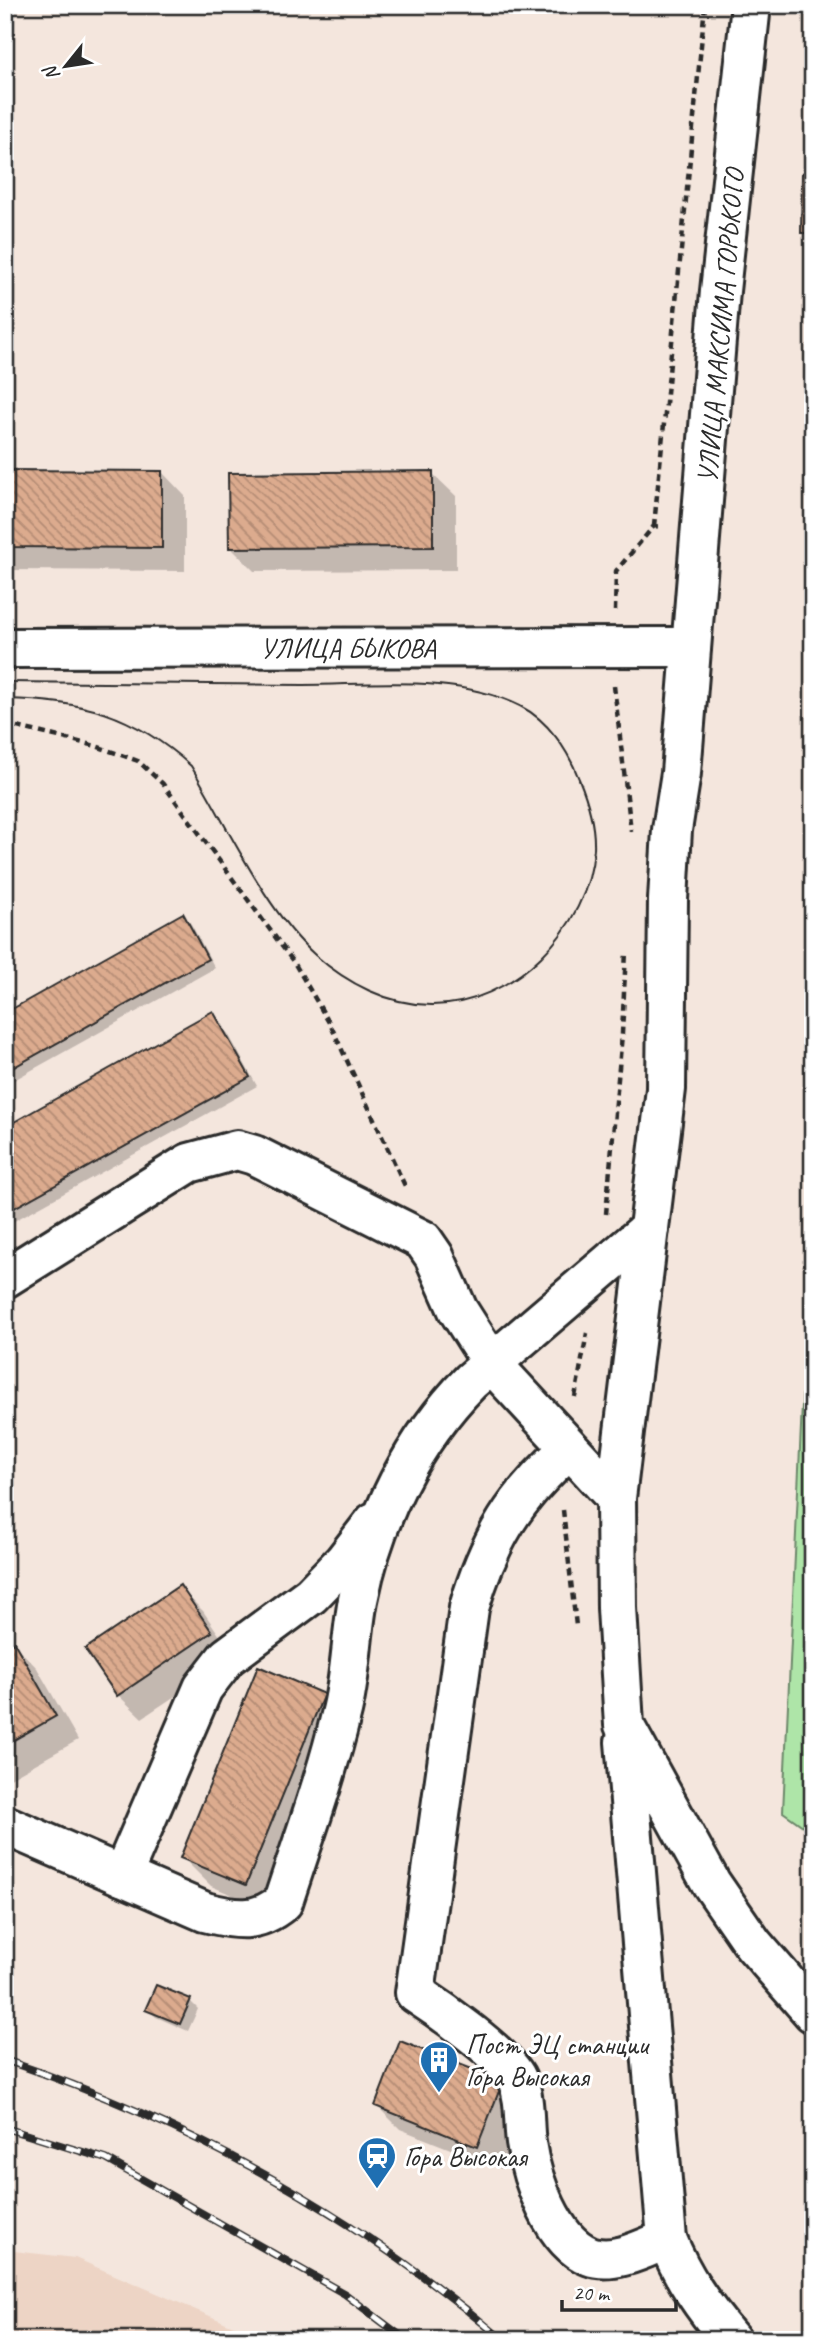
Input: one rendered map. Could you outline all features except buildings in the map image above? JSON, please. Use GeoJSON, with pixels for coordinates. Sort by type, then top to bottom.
{"type":"FeatureCollection","features":[{"type":"Feature","properties":{"kind":"street","name":"УЛИЦА МАКСИМА ГОРЬКОГО"},"geometry":{"type":"LineString","coordinates":[[731,2340],[707,2312],[680,2271],[667,2239],[624,1725],[617,1608],[616,1498],[666,1088],[672,830],[681,773],[720,291],[751,5]]}},
{"type":"Feature","properties":{"kind":"street","name":"УЛИЦА БЫКОВА"},"geometry":{"type":"LineString","coordinates":[[5,648],[691,647]]}},
{"type":"Feature","properties":{"kind":"street"},"geometry":{"type":"LineString","coordinates":[[5,1278],[189,1163],[237,1150],[254,1155],[423,1240],[434,1256],[458,1310],[493,1365],[616,1498]]}},
{"type":"Feature","properties":{"kind":"street"},"geometry":{"type":"LineString","coordinates":[[5,1825],[205,1912],[233,1919],[253,1920],[270,1913],[283,1902],[342,1712],[359,1597],[388,1504],[409,1460],[450,1403],[649,1229]]}},
{"type":"Feature","properties":{"kind":"street"},"geometry":{"type":"LineString","coordinates":[[569,1449],[529,1487],[505,1518],[489,1549],[469,1608],[415,1993],[454,2020],[517,2078],[524,2112],[526,2144],[541,2201],[568,2240],[589,2256],[607,2258],[633,2253],[667,2239]]}},
{"type":"Feature","properties":{"kind":"street"},"geometry":{"type":"LineString","coordinates":[[122,1876],[203,1688],[228,1657],[311,1595],[344,1561],[388,1504]]}},
{"type":"Feature","properties":{"kind":"street"},"geometry":{"type":"LineString","coordinates":[[624,1725],[711,1883],[753,1944],[813,2013]]}},
{"type":"Feature","properties":{"kind":"path"},"geometry":{"type":"LineString","coordinates":[[632,840],[614,681],[616,571],[654,526],[705,5]]}},
{"type":"Feature","properties":{"kind":"path"},"geometry":{"type":"LineString","coordinates":[[654,526],[702,532]]}},
{"type":"Feature","properties":{"kind":"path"},"geometry":{"type":"LineString","coordinates":[[5,724],[96,746],[138,761],[163,784],[295,964],[315,997],[388,1148],[416,1212],[423,1240]]}},
{"type":"Feature","properties":{"kind":"path"},"geometry":{"type":"LineString","coordinates":[[625,954],[627,942]]}},
{"type":"Feature","properties":{"kind":"shaded area"},"geometry":{"type":"Polygon","coordinates":[[[5,2250],[75,2258],[266,2340],[5,2340],[5,2250]]]}},
{"type":"Feature","properties":{"kind":"green space"},"geometry":{"type":"Polygon","coordinates":[[[813,1169],[813,1833],[783,1812],[813,1169]]]}},
{"type":"Feature","properties":{"kind":"tram line"},"geometry":{"type":"LineString","coordinates":[[5,682],[303,685],[385,683],[441,685],[495,696],[520,706],[539,719],[556,737],[569,757],[582,787],[592,822],[594,849],[589,878],[578,907],[562,933],[541,957],[517,977],[490,992],[461,1002],[415,1004],[384,997],[341,975],[315,955],[297,936],[263,891],[191,766],[170,748],[127,722],[105,713],[58,703],[5,699]]}},
{"type":"Feature","properties":{"kind":"railway"},"geometry":{"type":"LineString","coordinates":[[5,2060],[139,2112],[267,2176],[329,2212],[389,2252],[447,2294],[503,2340]]}},
{"type":"Feature","properties":{"kind":"railway"},"geometry":{"type":"LineString","coordinates":[[5,2128],[106,2159],[345,2294],[406,2340]]}},
{"type":"Feature","properties":{"kind":"place","name":"Пост ЭЦ станции Гора Высокая"},"geometry":{"type":"Point","coordinates":[439,2094]}},
{"type":"Feature","properties":{"kind":"place","name":"Гора Высокая"},"geometry":{"type":"Point","coordinates":[377,2190]}}]}
